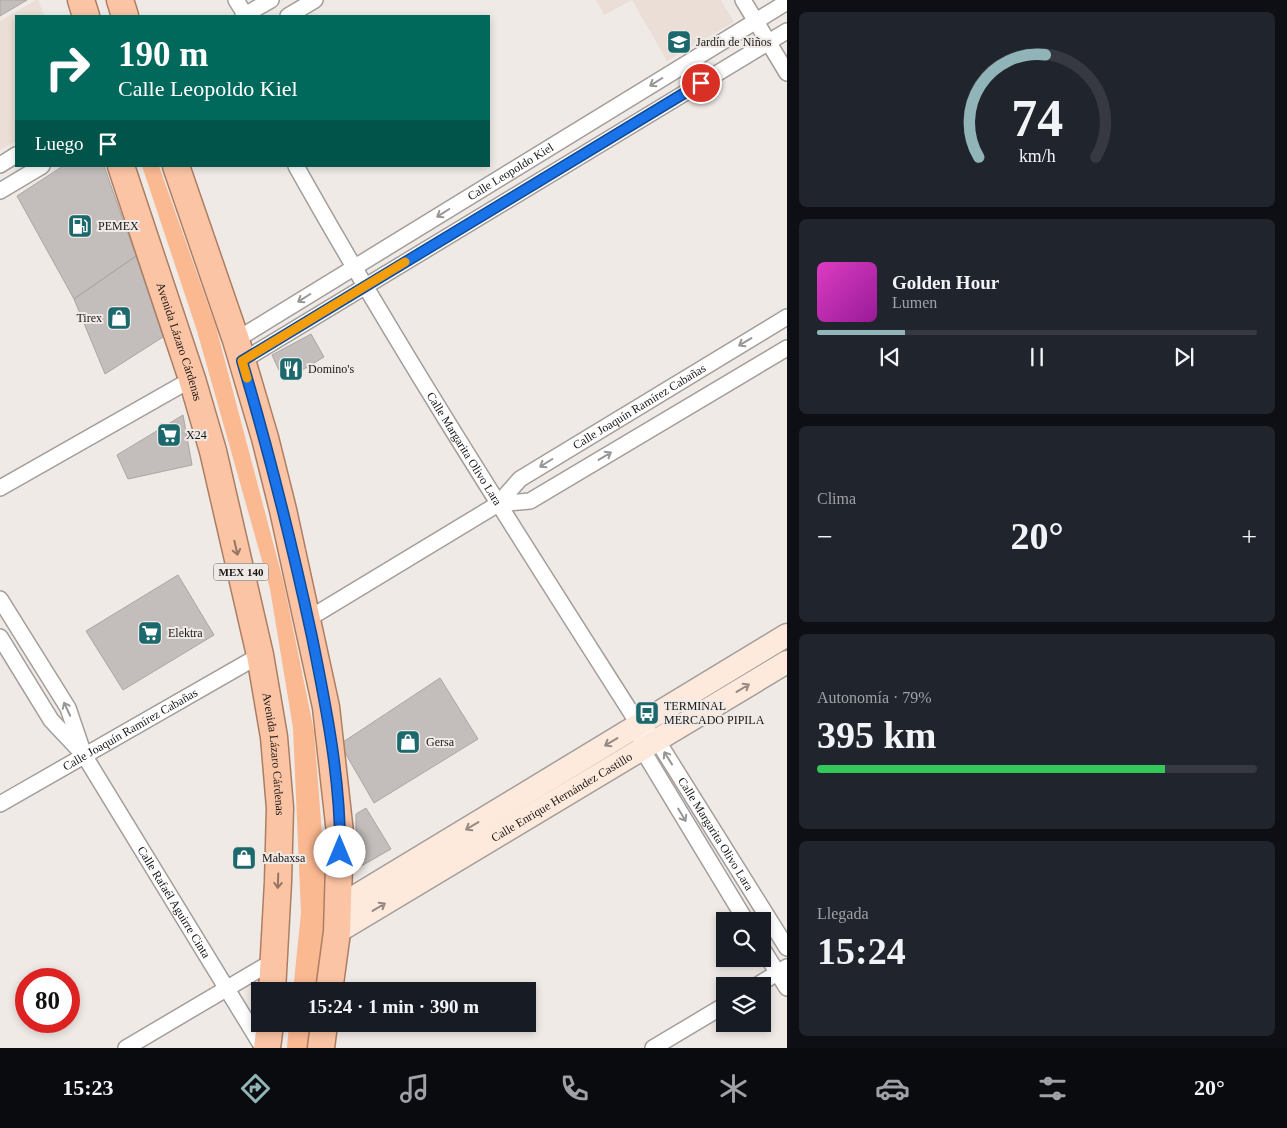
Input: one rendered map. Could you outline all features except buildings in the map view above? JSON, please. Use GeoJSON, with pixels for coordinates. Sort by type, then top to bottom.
{"type":"FeatureCollection","features":[{"type":"Feature","properties":{"kind":"highway"},"geometry":{"type":"LineString","coordinates":[[69,0],[74,15]]}},
{"type":"Feature","properties":{"kind":"highway"},"geometry":{"type":"LineString","coordinates":[[81,0],[86,15]]}},
{"type":"Feature","properties":{"kind":"highway"},"geometry":{"type":"LineString","coordinates":[[106,0],[111,15]]}},
{"type":"Feature","properties":{"kind":"highway"},"geometry":{"type":"LineString","coordinates":[[120,0],[125,15]]}},
{"type":"Feature","properties":{"kind":"highway","name":"Avenida Lázaro Cárdenas"},"geometry":{"type":"LineString","coordinates":[[121,167],[192,379],[213,451],[260,655],[274,737],[280,808],[273,982]]}},
{"type":"Feature","properties":{"kind":"highway","name":"Avenida Lázaro Cárdenas"},"geometry":{"type":"LineString","coordinates":[[135,167],[234,426],[283,510]]}},
{"type":"Feature","properties":{"kind":"highway","name":"Avenida Lázaro Cárdenas"},"geometry":{"type":"LineString","coordinates":[[161,167],[234,426],[230,520]]}},
{"type":"Feature","properties":{"kind":"highway","name":"Avenida Lázaro Cárdenas"},"geometry":{"type":"LineString","coordinates":[[176,167],[239,351],[265,438],[308,619],[326,707],[340,833],[338,919],[330,982]]}},
{"type":"Feature","properties":{"kind":"highway"},"geometry":{"type":"LineString","coordinates":[[268,1048],[269,1032]]}},
{"type":"Feature","properties":{"kind":"highway"},"geometry":{"type":"LineString","coordinates":[[321,1048],[323,1032]]}},
{"type":"Feature","properties":{"kind":"main road","name":"Calle Enrique Hernández Castillo"},"geometry":{"type":"LineString","coordinates":[[338,919],[639,725],[787,635]]}},
{"type":"Feature","properties":{"kind":"main road","name":"Calle Enrique Hernández Castillo"},"geometry":{"type":"LineString","coordinates":[[338,919],[649,745],[787,662]]}},
{"type":"Feature","properties":{"kind":"street"},"geometry":{"type":"LineString","coordinates":[[236,0],[244,15]]}},
{"type":"Feature","properties":{"kind":"street"},"geometry":{"type":"LineString","coordinates":[[247,15],[271,0]]}},
{"type":"Feature","properties":{"kind":"street"},"geometry":{"type":"LineString","coordinates":[[290,15],[315,0]]}},
{"type":"Feature","properties":{"kind":"street"},"geometry":{"type":"LineString","coordinates":[[743,0],[787,73]]}},
{"type":"Feature","properties":{"kind":"street"},"geometry":{"type":"LineString","coordinates":[[779,3],[787,24]]}},
{"type":"Feature","properties":{"kind":"street","name":"Calle Leopoldo Kiel"},"geometry":{"type":"LineString","coordinates":[[239,351],[354,268],[756,21],[779,3]]}},
{"type":"Feature","properties":{"kind":"street","name":"Calle Leopoldo Kiel"},"geometry":{"type":"LineString","coordinates":[[239,351],[365,286],[787,31]]}},
{"type":"Feature","properties":{"kind":"street"},"geometry":{"type":"LineString","coordinates":[[0,165],[15,156]]}},
{"type":"Feature","properties":{"kind":"street"},"geometry":{"type":"LineString","coordinates":[[0,191],[40,167]]}},
{"type":"Feature","properties":{"kind":"street","name":"Calle Margarita Olivo Lara"},"geometry":{"type":"LineString","coordinates":[[297,167],[354,268],[498,504],[639,725],[741,912]]}},
{"type":"Feature","properties":{"kind":"street","name":"Calle Joaquín Ramírez Cabañas"},"geometry":{"type":"LineString","coordinates":[[308,619],[498,504],[520,479],[787,317]]}},
{"type":"Feature","properties":{"kind":"street"},"geometry":{"type":"LineString","coordinates":[[769,327],[785,350]]}},
{"type":"Feature","properties":{"kind":"street","name":"Calle Joaquín Ramírez Cabañas"},"geometry":{"type":"LineString","coordinates":[[498,504],[530,500],[785,350]]}},
{"type":"Feature","properties":{"kind":"street"},"geometry":{"type":"LineString","coordinates":[[0,488],[192,379]]}},
{"type":"Feature","properties":{"kind":"street"},"geometry":{"type":"LineString","coordinates":[[638,406],[652,428]]}},
{"type":"Feature","properties":{"kind":"street","name":"Calle Rafaél Aguirre Cinta"},"geometry":{"type":"LineString","coordinates":[[0,599],[68,708],[84,755]]}},
{"type":"Feature","properties":{"kind":"street","name":"Calle Rafaél Aguirre Cinta"},"geometry":{"type":"LineString","coordinates":[[0,637],[52,720],[84,755],[262,1048]]}},
{"type":"Feature","properties":{"kind":"street","name":"Calle Joaquín Ramírez Cabañas"},"geometry":{"type":"LineString","coordinates":[[0,804],[260,655]]}},
{"type":"Feature","properties":{"kind":"street","name":"Calle Margarita Olivo Lara"},"geometry":{"type":"LineString","coordinates":[[649,745],[787,948]]}},
{"type":"Feature","properties":{"kind":"street"},"geometry":{"type":"LineString","coordinates":[[771,958],[782,970],[787,988]]}},
{"type":"Feature","properties":{"kind":"street"},"geometry":{"type":"LineString","coordinates":[[126,1048],[275,960]]}},
{"type":"Feature","properties":{"kind":"street"},"geometry":{"type":"LineString","coordinates":[[771,977],[782,970]]}},
{"type":"Feature","properties":{"kind":"street"},"geometry":{"type":"LineString","coordinates":[[653,1048],[716,1010]]}},
{"type":"Feature","properties":{"kind":"shaded area"},"geometry":{"type":"Polygon","coordinates":[[[36,0],[38,0],[45,15],[15,15],[15,142],[0,150],[0,21],[36,0]]]}},
{"type":"Feature","properties":{"kind":"shaded area"},"geometry":{"type":"Polygon","coordinates":[[[596,0],[632,0],[604,15],[596,0]]]}},
{"type":"Feature","properties":{"kind":"shaded area","name":"Jardín de Niños"},"geometry":{"type":"Polygon","coordinates":[[[632,0],[721,0],[734,22],[667,61],[632,0]]]}},
{"type":"Feature","properties":{"kind":"shaded area"},"geometry":{"type":"Polygon","coordinates":[[[142,167],[159,167],[216,327],[284,584],[314,731],[329,924],[323,982],[294,982],[301,913],[293,728],[270,589],[197,331],[142,167]]]}},
{"type":"Feature","properties":{"kind":"shaded area"},"geometry":{"type":"Polygon","coordinates":[[[288,1032],[317,1032],[316,1048],[287,1048],[288,1032]]]}},
{"type":"Feature","properties":{"kind":"slow traffic"},"geometry":{"type":"LineString","coordinates":[[247,378],[242,361],[405,262]]}},
{"type":"Feature","properties":{"kind":"place","name":"Jardín de Niños"},"geometry":{"type":"Point","coordinates":[679,42]}},
{"type":"Feature","properties":{"kind":"place","name":"PEMEX"},"geometry":{"type":"Point","coordinates":[80,226]}},
{"type":"Feature","properties":{"kind":"place","name":"Tirex"},"geometry":{"type":"Point","coordinates":[119,318]}},
{"type":"Feature","properties":{"kind":"place","name":"Domino's"},"geometry":{"type":"Point","coordinates":[291,369]}},
{"type":"Feature","properties":{"kind":"place","name":"X24"},"geometry":{"type":"Point","coordinates":[169,435]}},
{"type":"Feature","properties":{"kind":"place","name":"Elektra"},"geometry":{"type":"Point","coordinates":[150,633]}},
{"type":"Feature","properties":{"kind":"place","name":"TERMINAL MERCADO PIPILA"},"geometry":{"type":"Point","coordinates":[647,713]}},
{"type":"Feature","properties":{"kind":"place","name":"Gersa"},"geometry":{"type":"Point","coordinates":[408,742]}},
{"type":"Feature","properties":{"kind":"place","name":"Mabaxsa"},"geometry":{"type":"Point","coordinates":[244,858]}},
{"type":"Feature","properties":{"kind":"route"},"geometry":{"type":"LineString","coordinates":[[340,852],[335,778],[326,707],[283,510],[265,438],[242,361],[701,83]]}}]}
